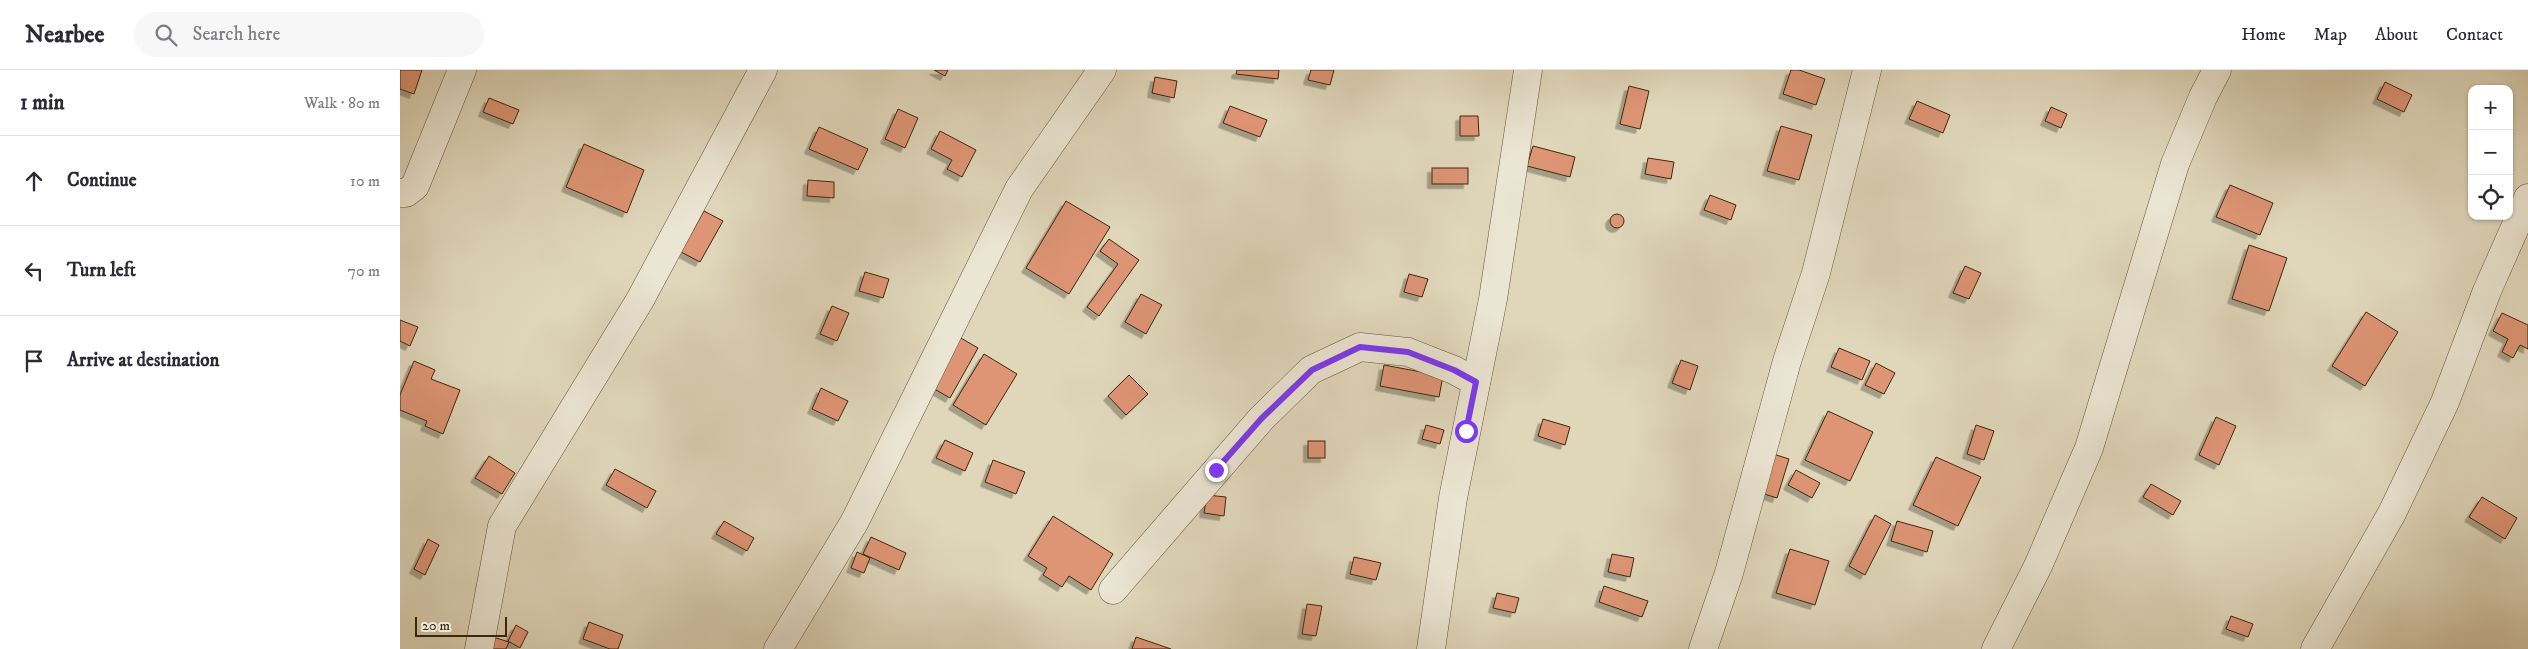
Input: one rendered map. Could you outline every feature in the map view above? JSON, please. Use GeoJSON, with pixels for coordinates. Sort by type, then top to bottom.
{"type":"FeatureCollection","features":[{"type":"Feature","properties":{"kind":"street"},"geometry":{"type":"LineString","coordinates":[[400,193],[406,194],[415,186],[462,70]]}},
{"type":"Feature","properties":{"kind":"street"},"geometry":{"type":"LineString","coordinates":[[479,649],[502,526],[640,300],[763,70]]}},
{"type":"Feature","properties":{"kind":"street"},"geometry":{"type":"LineString","coordinates":[[778,649],[855,521],[1019,190],[1102,70]]}},
{"type":"Feature","properties":{"kind":"street"},"geometry":{"type":"LineString","coordinates":[[1431,649],[1453,498],[1493,300],[1528,70]]}},
{"type":"Feature","properties":{"kind":"street"},"geometry":{"type":"LineString","coordinates":[[1703,649],[1729,573],[1787,361],[1816,273],[1867,70]]}},
{"type":"Feature","properties":{"kind":"street"},"geometry":{"type":"LineString","coordinates":[[1996,649],[2038,566],[2089,448],[2175,164],[2203,96],[2217,70]]}},
{"type":"Feature","properties":{"kind":"street"},"geometry":{"type":"LineString","coordinates":[[2315,649],[2392,513],[2445,402],[2487,291],[2528,198]]}},
{"type":"Feature","properties":{"kind":"street"},"geometry":{"type":"LineString","coordinates":[[1113,590],[1261,419],[1312,370],[1360,347],[1408,352],[1454,370],[1476,382]]}},
{"type":"Feature","properties":{"kind":"building"},"geometry":{"type":"Polygon","coordinates":[[[400,70],[422,70],[414,94],[400,89],[400,70]]]}},
{"type":"Feature","properties":{"kind":"building"},"geometry":{"type":"Polygon","coordinates":[[[934,70],[948,70],[945,76],[934,70]]]}},
{"type":"Feature","properties":{"kind":"building"},"geometry":{"type":"Polygon","coordinates":[[[1237,70],[1279,70],[1278,79],[1236,74],[1237,70]]]}},
{"type":"Feature","properties":{"kind":"building"},"geometry":{"type":"Polygon","coordinates":[[[1311,70],[1334,70],[1330,85],[1308,80],[1311,70]]]}},
{"type":"Feature","properties":{"kind":"building"},"geometry":{"type":"Polygon","coordinates":[[[1791,70],[1799,70],[1825,79],[1816,105],[1783,94],[1791,70]]]}},
{"type":"Feature","properties":{"kind":"building"},"geometry":{"type":"Polygon","coordinates":[[[1155,77],[1177,81],[1174,98],[1152,93],[1155,77]]]}},
{"type":"Feature","properties":{"kind":"building"},"geometry":{"type":"Polygon","coordinates":[[[2385,82],[2412,95],[2404,112],[2377,99],[2385,82]]]}},
{"type":"Feature","properties":{"kind":"building"},"geometry":{"type":"Polygon","coordinates":[[[1629,86],[1649,91],[1640,129],[1620,124],[1629,86]]]}},
{"type":"Feature","properties":{"kind":"building"},"geometry":{"type":"Polygon","coordinates":[[[489,98],[519,110],[513,124],[483,112],[489,98]]]}},
{"type":"Feature","properties":{"kind":"building"},"geometry":{"type":"Polygon","coordinates":[[[1917,101],[1950,115],[1943,133],[1909,119],[1917,101]]]}},
{"type":"Feature","properties":{"kind":"building"},"geometry":{"type":"Polygon","coordinates":[[[1230,106],[1267,120],[1260,137],[1223,123],[1230,106]]]}},
{"type":"Feature","properties":{"kind":"building"},"geometry":{"type":"Polygon","coordinates":[[[2051,107],[2067,114],[2061,128],[2045,121],[2051,107]]]}},
{"type":"Feature","properties":{"kind":"building"},"geometry":{"type":"Polygon","coordinates":[[[898,109],[918,118],[905,148],[885,139],[898,109]]]}},
{"type":"Feature","properties":{"kind":"building"},"geometry":{"type":"Polygon","coordinates":[[[1460,116],[1478,116],[1479,136],[1460,136],[1460,116]]]}},
{"type":"Feature","properties":{"kind":"building"},"geometry":{"type":"Polygon","coordinates":[[[1781,126],[1812,135],[1799,180],[1767,171],[1781,126]]]}},
{"type":"Feature","properties":{"kind":"building"},"geometry":{"type":"Polygon","coordinates":[[[819,127],[868,149],[858,170],[809,149],[819,127]]]}},
{"type":"Feature","properties":{"kind":"building"},"geometry":{"type":"Polygon","coordinates":[[[940,131],[976,150],[962,177],[947,169],[952,160],[931,149],[940,131]]]}},
{"type":"Feature","properties":{"kind":"building"},"geometry":{"type":"Polygon","coordinates":[[[584,144],[644,170],[627,213],[566,187],[584,144]]]}},
{"type":"Feature","properties":{"kind":"building"},"geometry":{"type":"Polygon","coordinates":[[[1533,146],[1575,157],[1570,177],[1527,166],[1533,146]]]}},
{"type":"Feature","properties":{"kind":"building"},"geometry":{"type":"Polygon","coordinates":[[[1648,158],[1674,162],[1671,179],[1645,174],[1648,158]]]}},
{"type":"Feature","properties":{"kind":"building"},"geometry":{"type":"Polygon","coordinates":[[[1432,168],[1468,168],[1468,184],[1432,184],[1432,168]]]}},
{"type":"Feature","properties":{"kind":"building"},"geometry":{"type":"Polygon","coordinates":[[[808,180],[834,182],[834,198],[807,196],[808,180]]]}},
{"type":"Feature","properties":{"kind":"building"},"geometry":{"type":"Polygon","coordinates":[[[2230,185],[2273,203],[2260,235],[2216,217],[2230,185]]]}},
{"type":"Feature","properties":{"kind":"building"},"geometry":{"type":"Polygon","coordinates":[[[1710,195],[1736,205],[1731,220],[1704,210],[1710,195]]]}},
{"type":"Feature","properties":{"kind":"building"},"geometry":{"type":"Polygon","coordinates":[[[1066,201],[1110,227],[1069,294],[1026,268],[1066,201]]]}},
{"type":"Feature","properties":{"kind":"building"},"geometry":{"type":"Polygon","coordinates":[[[704,211],[723,221],[700,262],[681,252],[704,211]]]}},
{"type":"Feature","properties":{"kind":"building"},"geometry":{"type":"Polygon","coordinates":[[[1617,214],[1622,216],[1624,221],[1622,226],[1617,228],[1612,226],[1610,221],[1612,216],[1617,214]]]}},
{"type":"Feature","properties":{"kind":"building"},"geometry":{"type":"Polygon","coordinates":[[[1109,239],[1139,260],[1099,316],[1087,307],[1118,264],[1100,251],[1109,239]]]}},
{"type":"Feature","properties":{"kind":"building"},"geometry":{"type":"Polygon","coordinates":[[[2249,245],[2287,258],[2269,311],[2232,299],[2249,245]]]}},
{"type":"Feature","properties":{"kind":"building"},"geometry":{"type":"Polygon","coordinates":[[[1965,266],[1981,273],[1969,299],[1953,293],[1965,266]]]}},
{"type":"Feature","properties":{"kind":"building"},"geometry":{"type":"Polygon","coordinates":[[[865,272],[889,279],[883,298],[859,291],[865,272]]]}},
{"type":"Feature","properties":{"kind":"building"},"geometry":{"type":"Polygon","coordinates":[[[1409,274],[1428,279],[1422,297],[1404,292],[1409,274]]]}},
{"type":"Feature","properties":{"kind":"building"},"geometry":{"type":"Polygon","coordinates":[[[1141,294],[1162,305],[1146,334],[1125,322],[1141,294]]]}},
{"type":"Feature","properties":{"kind":"building"},"geometry":{"type":"Polygon","coordinates":[[[832,306],[849,313],[837,341],[820,334],[832,306]]]}},
{"type":"Feature","properties":{"kind":"building"},"geometry":{"type":"Polygon","coordinates":[[[2366,312],[2398,332],[2365,386],[2332,366],[2366,312]]]}},
{"type":"Feature","properties":{"kind":"building"},"geometry":{"type":"Polygon","coordinates":[[[2502,313],[2528,325],[2528,349],[2520,345],[2513,358],[2502,352],[2508,339],[2493,331],[2502,313]]]}},
{"type":"Feature","properties":{"kind":"building"},"geometry":{"type":"Polygon","coordinates":[[[400,320],[418,327],[410,346],[400,341],[400,320]]]}},
{"type":"Feature","properties":{"kind":"building"},"geometry":{"type":"Polygon","coordinates":[[[959,337],[978,348],[950,398],[931,387],[959,337]]]}},
{"type":"Feature","properties":{"kind":"building"},"geometry":{"type":"Polygon","coordinates":[[[1839,348],[1870,361],[1862,380],[1831,367],[1839,348]]]}},
{"type":"Feature","properties":{"kind":"building"},"geometry":{"type":"Polygon","coordinates":[[[984,354],[1017,374],[986,425],[953,405],[984,354]]]}},
{"type":"Feature","properties":{"kind":"building"},"geometry":{"type":"Polygon","coordinates":[[[1681,360],[1698,366],[1690,390],[1672,383],[1681,360]]]}},
{"type":"Feature","properties":{"kind":"building"},"geometry":{"type":"Polygon","coordinates":[[[414,361],[435,370],[431,379],[460,390],[443,434],[425,426],[427,421],[400,410],[400,395],[414,361]]]}},
{"type":"Feature","properties":{"kind":"building"},"geometry":{"type":"Polygon","coordinates":[[[1876,363],[1895,373],[1884,394],[1865,385],[1876,363]]]}},
{"type":"Feature","properties":{"kind":"building"},"geometry":{"type":"Polygon","coordinates":[[[1384,365],[1443,376],[1439,397],[1380,386],[1384,365]]]}},
{"type":"Feature","properties":{"kind":"building"},"geometry":{"type":"Polygon","coordinates":[[[1129,375],[1148,394],[1126,415],[1108,396],[1129,375]]]}},
{"type":"Feature","properties":{"kind":"building"},"geometry":{"type":"Polygon","coordinates":[[[821,388],[848,401],[838,421],[812,409],[821,388]]]}},
{"type":"Feature","properties":{"kind":"building"},"geometry":{"type":"Polygon","coordinates":[[[1828,411],[1873,432],[1850,481],[1805,460],[1828,411]]]}},
{"type":"Feature","properties":{"kind":"building"},"geometry":{"type":"Polygon","coordinates":[[[2216,417],[2236,426],[2219,465],[2199,455],[2216,417]]]}},
{"type":"Feature","properties":{"kind":"building"},"geometry":{"type":"Polygon","coordinates":[[[1543,419],[1570,427],[1565,445],[1538,436],[1543,419]]]}},
{"type":"Feature","properties":{"kind":"building"},"geometry":{"type":"Polygon","coordinates":[[[1426,425],[1444,430],[1440,444],[1422,439],[1426,425]]]}},
{"type":"Feature","properties":{"kind":"building"},"geometry":{"type":"Polygon","coordinates":[[[1976,425],[1994,431],[1984,460],[1967,454],[1976,425]]]}},
{"type":"Feature","properties":{"kind":"building"},"geometry":{"type":"Polygon","coordinates":[[[945,440],[973,453],[965,471],[936,458],[945,440]]]}},
{"type":"Feature","properties":{"kind":"building"},"geometry":{"type":"Polygon","coordinates":[[[1308,441],[1325,441],[1325,458],[1308,458],[1308,441]]]}},
{"type":"Feature","properties":{"kind":"building"},"geometry":{"type":"Polygon","coordinates":[[[1770,453],[1789,459],[1777,498],[1758,492],[1770,453]]]}},
{"type":"Feature","properties":{"kind":"building"},"geometry":{"type":"Polygon","coordinates":[[[489,456],[515,473],[502,494],[475,478],[489,456]]]}},
{"type":"Feature","properties":{"kind":"building"},"geometry":{"type":"Polygon","coordinates":[[[1936,457],[1981,477],[1958,526],[1913,505],[1936,457]]]}},
{"type":"Feature","properties":{"kind":"building"},"geometry":{"type":"Polygon","coordinates":[[[993,460],[1025,472],[1016,494],[985,482],[993,460]]]}},
{"type":"Feature","properties":{"kind":"building"},"geometry":{"type":"Polygon","coordinates":[[[615,469],[656,491],[647,508],[606,485],[615,469]]]}},
{"type":"Feature","properties":{"kind":"building"},"geometry":{"type":"Polygon","coordinates":[[[1796,470],[1820,483],[1812,498],[1788,485],[1796,470]]]}},
{"type":"Feature","properties":{"kind":"building"},"geometry":{"type":"Polygon","coordinates":[[[2151,484],[2181,501],[2173,515],[2143,497],[2151,484]]]}},
{"type":"Feature","properties":{"kind":"building"},"geometry":{"type":"Polygon","coordinates":[[[1207,495],[1226,497],[1224,516],[1204,513],[1207,495]]]}},
{"type":"Feature","properties":{"kind":"building"},"geometry":{"type":"Polygon","coordinates":[[[2482,497],[2517,518],[2505,539],[2469,517],[2482,497]]]}},
{"type":"Feature","properties":{"kind":"building"},"geometry":{"type":"Polygon","coordinates":[[[1875,515],[1891,524],[1865,575],[1849,566],[1875,515]]]}},
{"type":"Feature","properties":{"kind":"building"},"geometry":{"type":"Polygon","coordinates":[[[1053,516],[1113,554],[1091,590],[1069,576],[1062,587],[1043,575],[1047,568],[1028,556],[1053,516]]]}},
{"type":"Feature","properties":{"kind":"building"},"geometry":{"type":"Polygon","coordinates":[[[724,521],[754,538],[747,551],[716,534],[724,521]]]}},
{"type":"Feature","properties":{"kind":"building"},"geometry":{"type":"Polygon","coordinates":[[[1897,521],[1933,531],[1927,552],[1891,541],[1897,521]]]}},
{"type":"Feature","properties":{"kind":"building"},"geometry":{"type":"Polygon","coordinates":[[[871,537],[906,553],[899,570],[863,554],[871,537]]]}},
{"type":"Feature","properties":{"kind":"building"},"geometry":{"type":"Polygon","coordinates":[[[428,539],[439,545],[425,575],[414,569],[428,539]]]}},
{"type":"Feature","properties":{"kind":"building"},"geometry":{"type":"Polygon","coordinates":[[[1790,549],[1829,561],[1815,605],[1776,593],[1790,549]]]}},
{"type":"Feature","properties":{"kind":"building"},"geometry":{"type":"Polygon","coordinates":[[[857,552],[870,558],[864,573],[851,568],[857,552]]]}},
{"type":"Feature","properties":{"kind":"building"},"geometry":{"type":"Polygon","coordinates":[[[1612,554],[1634,558],[1630,577],[1608,572],[1612,554]]]}},
{"type":"Feature","properties":{"kind":"building"},"geometry":{"type":"Polygon","coordinates":[[[1354,557],[1381,563],[1376,580],[1350,574],[1354,557]]]}},
{"type":"Feature","properties":{"kind":"building"},"geometry":{"type":"Polygon","coordinates":[[[1604,586],[1648,601],[1642,617],[1599,602],[1604,586]]]}},
{"type":"Feature","properties":{"kind":"building"},"geometry":{"type":"Polygon","coordinates":[[[1497,593],[1519,598],[1515,613],[1493,608],[1497,593]]]}},
{"type":"Feature","properties":{"kind":"building"},"geometry":{"type":"Polygon","coordinates":[[[1307,604],[1322,606],[1316,636],[1302,634],[1307,604]]]}},
{"type":"Feature","properties":{"kind":"building"},"geometry":{"type":"Polygon","coordinates":[[[2231,616],[2253,624],[2248,637],[2226,629],[2231,616]]]}},
{"type":"Feature","properties":{"kind":"building"},"geometry":{"type":"Polygon","coordinates":[[[589,622],[623,635],[618,649],[610,649],[583,639],[589,622]]]}},
{"type":"Feature","properties":{"kind":"building"},"geometry":{"type":"Polygon","coordinates":[[[516,625],[528,632],[520,648],[508,641],[516,625]]]}},
{"type":"Feature","properties":{"kind":"building"},"geometry":{"type":"Polygon","coordinates":[[[490,636],[509,642],[506,649],[486,649],[490,636]]]}},
{"type":"Feature","properties":{"kind":"building"},"geometry":{"type":"Polygon","coordinates":[[[1136,637],[1171,649],[1132,649],[1136,637]]]}},
{"type":"Feature","properties":{"kind":"route"},"geometry":{"type":"LineString","coordinates":[[1216,470],[1261,419],[1312,370],[1360,347],[1408,352],[1454,370],[1476,382],[1466,431]]}}]}
